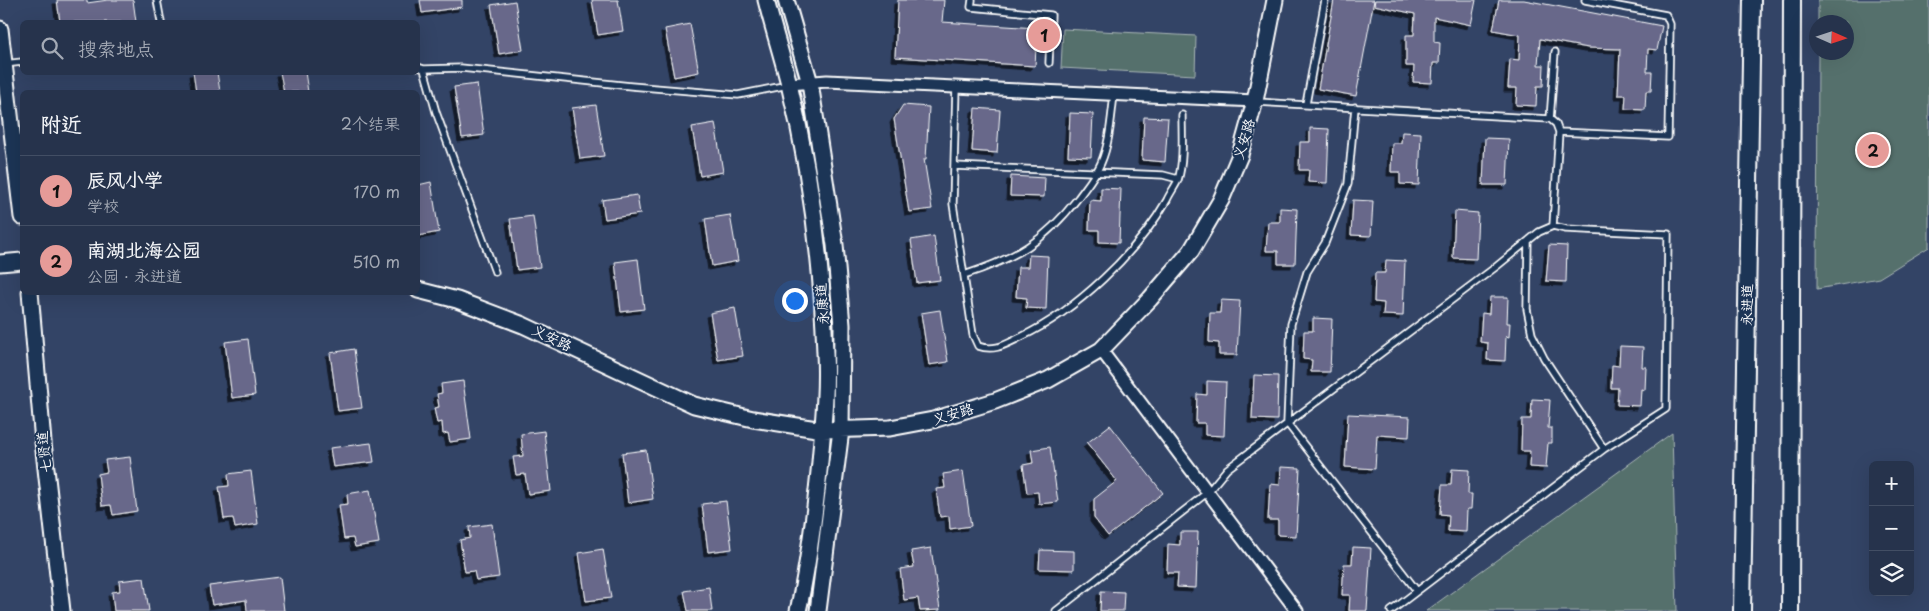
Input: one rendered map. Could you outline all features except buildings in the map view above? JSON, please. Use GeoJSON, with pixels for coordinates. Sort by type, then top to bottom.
{"type":"FeatureCollection","features":[{"type":"Feature","properties":{"kind":"main road","name":"永进道"},"geometry":{"type":"LineString","coordinates":[[1742,611],[1752,0]]}},
{"type":"Feature","properties":{"kind":"main road"},"geometry":{"type":"LineString","coordinates":[[1790,611],[1792,0]]}},
{"type":"Feature","properties":{"kind":"street","name":"永康道"},"geometry":{"type":"LineString","coordinates":[[766,0],[789,84],[811,198],[821,280],[826,355],[823,430],[804,584],[798,611]]}},
{"type":"Feature","properties":{"kind":"street","name":"永康道"},"geometry":{"type":"LineString","coordinates":[[786,0],[810,82],[835,245],[842,325],[841,430],[818,611]]}},
{"type":"Feature","properties":{"kind":"street","name":"义安路"},"geometry":{"type":"LineString","coordinates":[[420,291],[457,300],[522,325],[694,405],[753,419],[823,430],[890,428],[933,420],[994,401],[1048,380],[1101,350],[1150,299],[1191,251],[1221,200],[1240,155],[1255,102],[1274,0]]}},
{"type":"Feature","properties":{"kind":"street"},"geometry":{"type":"LineString","coordinates":[[0,29],[20,200]]}},
{"type":"Feature","properties":{"kind":"street"},"geometry":{"type":"LineString","coordinates":[[789,84],[827,81],[1255,102]]}},
{"type":"Feature","properties":{"kind":"street"},"geometry":{"type":"LineString","coordinates":[[0,263],[20,261]]}},
{"type":"Feature","properties":{"kind":"street","name":"七贤道"},"geometry":{"type":"LineString","coordinates":[[30,295],[43,442],[62,611]]}},
{"type":"Feature","properties":{"kind":"street"},"geometry":{"type":"LineString","coordinates":[[1101,350],[1297,611]]}},
{"type":"Feature","properties":{"kind":"lane"},"geometry":{"type":"LineString","coordinates":[[157,0],[160,20]]}},
{"type":"Feature","properties":{"kind":"lane"},"geometry":{"type":"LineString","coordinates":[[972,0],[971,7],[1051,15],[1049,63]]}},
{"type":"Feature","properties":{"kind":"lane"},"geometry":{"type":"LineString","coordinates":[[1306,104],[1325,0]]}},
{"type":"Feature","properties":{"kind":"lane"},"geometry":{"type":"LineString","coordinates":[[1559,132],[1668,137],[1670,24],[1666,15],[1585,0]]}},
{"type":"Feature","properties":{"kind":"lane"},"geometry":{"type":"LineString","coordinates":[[1550,119],[1555,52]]}},
{"type":"Feature","properties":{"kind":"lane"},"geometry":{"type":"LineString","coordinates":[[4,64],[20,62]]}},
{"type":"Feature","properties":{"kind":"lane"},"geometry":{"type":"LineString","coordinates":[[495,272],[421,68],[462,68],[738,95],[789,84]]}},
{"type":"Feature","properties":{"kind":"lane"},"geometry":{"type":"LineString","coordinates":[[956,87],[953,204],[973,335],[978,346],[988,349],[999,347],[1032,332],[1057,316],[1090,291],[1136,244],[1159,214],[1178,180],[1182,115]]}},
{"type":"Feature","properties":{"kind":"lane"},"geometry":{"type":"LineString","coordinates":[[964,275],[997,264],[1041,239],[1062,219],[1101,164],[1108,141],[1114,95]]}},
{"type":"Feature","properties":{"kind":"lane"},"geometry":{"type":"LineString","coordinates":[[1255,102],[1550,119],[1556,124],[1559,132],[1553,226]]}},
{"type":"Feature","properties":{"kind":"lane"},"geometry":{"type":"LineString","coordinates":[[1355,107],[1348,184],[1325,243],[1308,272],[1291,324],[1288,423],[1417,592]]}},
{"type":"Feature","properties":{"kind":"lane"},"geometry":{"type":"LineString","coordinates":[[954,166],[1163,175],[1178,180]]}},
{"type":"Feature","properties":{"kind":"lane"},"geometry":{"type":"LineString","coordinates":[[1056,611],[1208,492],[1227,469],[1497,266],[1539,232],[1553,226],[1566,229],[1668,234],[1666,409],[1604,449],[1391,611]]}},
{"type":"Feature","properties":{"kind":"lane"},"geometry":{"type":"LineString","coordinates":[[1528,241],[1527,309],[1532,334],[1544,358],[1604,449]]}},
{"type":"Feature","properties":{"kind":"green space"},"geometry":{"type":"Polygon","coordinates":[[[1818,0],[1929,0],[1929,247],[1879,278],[1817,289],[1818,60],[1854,60],[1854,15],[1818,15],[1818,0]]]}},
{"type":"Feature","properties":{"kind":"green space"},"geometry":{"type":"Polygon","coordinates":[[[1063,29],[1196,36],[1195,75],[1061,68],[1063,29]]]}},
{"type":"Feature","properties":{"kind":"green space"},"geometry":{"type":"Polygon","coordinates":[[[1672,433],[1677,611],[1426,611],[1672,433]]]}},
{"type":"Feature","properties":{"kind":"place","name":"辰风小学"},"geometry":{"type":"Point","coordinates":[1044,35]}},
{"type":"Feature","properties":{"kind":"place","name":"南湖北海公园"},"geometry":{"type":"Point","coordinates":[1873,150]}}]}
